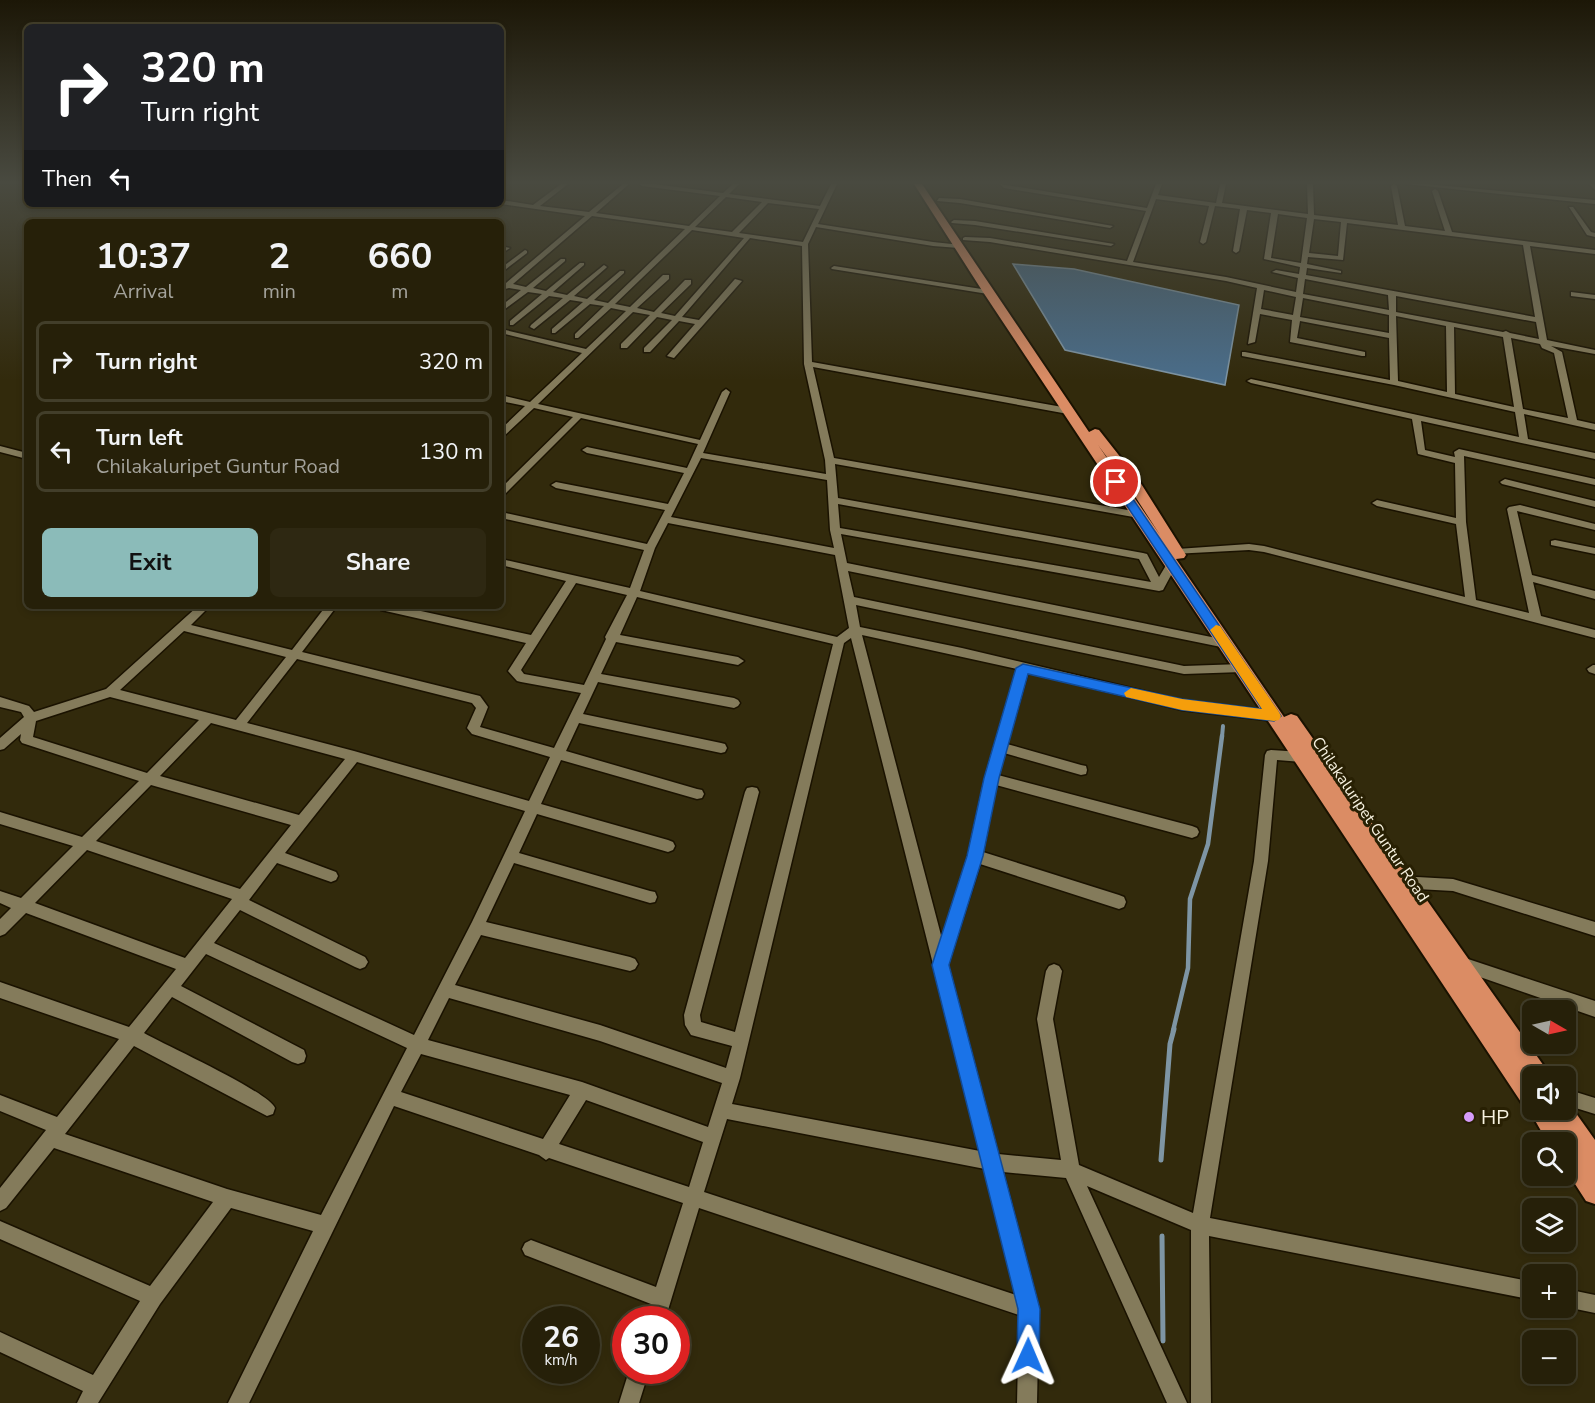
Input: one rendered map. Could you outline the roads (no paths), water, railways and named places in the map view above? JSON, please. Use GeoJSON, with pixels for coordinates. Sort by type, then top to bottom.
{"type":"FeatureCollection","features":[{"type":"Feature","properties":{"kind":"highway"},"geometry":{"type":"LineString","coordinates":[[966,249],[988,292],[1068,411],[1139,515],[1174,558]]}},
{"type":"Feature","properties":{"kind":"highway"},"geometry":{"type":"LineString","coordinates":[[967,249],[1080,412],[1135,485],[1174,558]]}},
{"type":"Feature","properties":{"kind":"highway","name":"Chilakaluripet Guntur Road"},"geometry":{"type":"LineString","coordinates":[[1174,558],[1226,644],[1302,757],[1395,883],[1461,964],[1531,1066]]}},
{"type":"Feature","properties":{"kind":"highway","name":"Chilakaluripet Guntur Road"},"geometry":{"type":"LineString","coordinates":[[1174,558],[1395,883],[1522,1083]]}},
{"type":"Feature","properties":{"kind":"highway"},"geometry":{"type":"LineString","coordinates":[[1567,1120],[1595,1161]]}},
{"type":"Feature","properties":{"kind":"highway"},"geometry":{"type":"LineString","coordinates":[[1576,1164],[1595,1192]]}},
{"type":"Feature","properties":{"kind":"street"},"geometry":{"type":"LineString","coordinates":[[504,285],[547,249]]}},
{"type":"Feature","properties":{"kind":"street"},"geometry":{"type":"LineString","coordinates":[[578,336],[668,249]]}},
{"type":"Feature","properties":{"kind":"street"},"geometry":{"type":"LineString","coordinates":[[647,350],[680,318],[704,286],[737,249]]}},
{"type":"Feature","properties":{"kind":"street"},"geometry":{"type":"LineString","coordinates":[[805,249],[808,364],[830,460],[835,530],[848,600],[1029,1309],[1027,1403]]}},
{"type":"Feature","properties":{"kind":"street"},"geometry":{"type":"LineString","coordinates":[[1045,249],[1262,287],[1506,333],[1544,344],[1595,352]]}},
{"type":"Feature","properties":{"kind":"street"},"geometry":{"type":"LineString","coordinates":[[1129,264],[1134,249]]}},
{"type":"Feature","properties":{"kind":"street"},"geometry":{"type":"LineString","coordinates":[[1269,249],[1267,260],[1339,272]]}},
{"type":"Feature","properties":{"kind":"street"},"geometry":{"type":"LineString","coordinates":[[1306,249],[1293,340],[1362,354]]}},
{"type":"Feature","properties":{"kind":"street"},"geometry":{"type":"LineString","coordinates":[[1305,254],[1341,259],[1342,249]]}},
{"type":"Feature","properties":{"kind":"street"},"geometry":{"type":"LineString","coordinates":[[1527,249],[1544,344]]}},
{"type":"Feature","properties":{"kind":"street"},"geometry":{"type":"LineString","coordinates":[[1576,249],[1595,252]]}},
{"type":"Feature","properties":{"kind":"street"},"geometry":{"type":"LineString","coordinates":[[504,269],[525,252]]}},
{"type":"Feature","properties":{"kind":"street"},"geometry":{"type":"LineString","coordinates":[[504,308],[563,260]]}},
{"type":"Feature","properties":{"kind":"street"},"geometry":{"type":"LineString","coordinates":[[513,323],[582,264]]}},
{"type":"Feature","properties":{"kind":"street"},"geometry":{"type":"LineString","coordinates":[[534,327],[604,267]]}},
{"type":"Feature","properties":{"kind":"street"},"geometry":{"type":"LineString","coordinates":[[834,268],[988,292]]}},
{"type":"Feature","properties":{"kind":"street"},"geometry":{"type":"LineString","coordinates":[[555,331],[622,272]]}},
{"type":"Feature","properties":{"kind":"street"},"geometry":{"type":"LineString","coordinates":[[645,272],[704,286]]}},
{"type":"Feature","properties":{"kind":"street"},"geometry":{"type":"LineString","coordinates":[[1276,272],[1539,320]]}},
{"type":"Feature","properties":{"kind":"street"},"geometry":{"type":"LineString","coordinates":[[504,431],[666,277]]}},
{"type":"Feature","properties":{"kind":"street"},"geometry":{"type":"LineString","coordinates":[[671,356],[738,281]]}},
{"type":"Feature","properties":{"kind":"street"},"geometry":{"type":"LineString","coordinates":[[624,346],[688,282]]}},
{"type":"Feature","properties":{"kind":"street"},"geometry":{"type":"LineString","coordinates":[[504,286],[548,292],[700,323]]}},
{"type":"Feature","properties":{"kind":"street"},"geometry":{"type":"LineString","coordinates":[[1251,342],[1262,287]]}},
{"type":"Feature","properties":{"kind":"street"},"geometry":{"type":"LineString","coordinates":[[1392,293],[1391,336],[1394,383]]}},
{"type":"Feature","properties":{"kind":"street"},"geometry":{"type":"LineString","coordinates":[[1574,294],[1595,297]]}},
{"type":"Feature","properties":{"kind":"street"},"geometry":{"type":"LineString","coordinates":[[1362,316],[1363,307]]}},
{"type":"Feature","properties":{"kind":"street"},"geometry":{"type":"LineString","coordinates":[[1257,311],[1391,336]]}},
{"type":"Feature","properties":{"kind":"street"},"geometry":{"type":"LineString","coordinates":[[1450,323],[1451,395]]}},
{"type":"Feature","properties":{"kind":"street"},"geometry":{"type":"LineString","coordinates":[[1350,328],[1392,347]]}},
{"type":"Feature","properties":{"kind":"street"},"geometry":{"type":"LineString","coordinates":[[504,331],[589,352]]}},
{"type":"Feature","properties":{"kind":"street"},"geometry":{"type":"LineString","coordinates":[[1506,333],[1524,440]]}},
{"type":"Feature","properties":{"kind":"street"},"geometry":{"type":"LineString","coordinates":[[1507,344],[1544,344],[1558,352],[1573,422]]}},
{"type":"Feature","properties":{"kind":"street"},"geometry":{"type":"LineString","coordinates":[[1245,354],[1394,383],[1595,427]]}},
{"type":"Feature","properties":{"kind":"street"},"geometry":{"type":"LineString","coordinates":[[808,364],[1068,411]]}},
{"type":"Feature","properties":{"kind":"street"},"geometry":{"type":"LineString","coordinates":[[1251,381],[1595,456]]}},
{"type":"Feature","properties":{"kind":"street"},"geometry":{"type":"LineString","coordinates":[[238,1403],[325,1225],[477,927],[633,594],[650,548],[701,449],[726,392]]}},
{"type":"Feature","properties":{"kind":"street"},"geometry":{"type":"LineString","coordinates":[[504,399],[580,415],[701,449],[832,478]]}},
{"type":"Feature","properties":{"kind":"street"},"geometry":{"type":"LineString","coordinates":[[504,490],[580,415]]}},
{"type":"Feature","properties":{"kind":"street"},"geometry":{"type":"LineString","coordinates":[[1416,418],[1421,452],[1460,461]]}},
{"type":"Feature","properties":{"kind":"street"},"geometry":{"type":"LineString","coordinates":[[0,449],[24,455]]}},
{"type":"Feature","properties":{"kind":"street"},"geometry":{"type":"LineString","coordinates":[[587,450],[690,471]]}},
{"type":"Feature","properties":{"kind":"street"},"geometry":{"type":"LineString","coordinates":[[1471,603],[1461,522],[1459,452],[1595,482]]}},
{"type":"Feature","properties":{"kind":"street"},"geometry":{"type":"LineString","coordinates":[[830,460],[1139,515]]}},
{"type":"Feature","properties":{"kind":"street"},"geometry":{"type":"LineString","coordinates":[[1505,482],[1595,504]]}},
{"type":"Feature","properties":{"kind":"street"},"geometry":{"type":"LineString","coordinates":[[556,485],[842,560],[1226,644]]}},
{"type":"Feature","properties":{"kind":"street"},"geometry":{"type":"LineString","coordinates":[[832,500],[1143,556],[1159,588]]}},
{"type":"Feature","properties":{"kind":"street"},"geometry":{"type":"LineString","coordinates":[[1377,503],[1461,522]]}},
{"type":"Feature","properties":{"kind":"street"},"geometry":{"type":"LineString","coordinates":[[1536,618],[1512,508],[1595,527]]}},
{"type":"Feature","properties":{"kind":"street"},"geometry":{"type":"LineString","coordinates":[[504,517],[650,548]]}},
{"type":"Feature","properties":{"kind":"street"},"geometry":{"type":"LineString","coordinates":[[835,530],[1159,588]]}},
{"type":"Feature","properties":{"kind":"street"},"geometry":{"type":"LineString","coordinates":[[1555,543],[1595,551]]}},
{"type":"Feature","properties":{"kind":"street"},"geometry":{"type":"LineString","coordinates":[[1159,588],[1174,558],[1250,547],[1595,634]]}},
{"type":"Feature","properties":{"kind":"street"},"geometry":{"type":"LineString","coordinates":[[504,563],[839,641]]}},
{"type":"Feature","properties":{"kind":"street"},"geometry":{"type":"LineString","coordinates":[[1527,577],[1595,595]]}},
{"type":"Feature","properties":{"kind":"street"},"geometry":{"type":"LineString","coordinates":[[573,579],[516,666],[514,671],[516,675],[734,703]]}},
{"type":"Feature","properties":{"kind":"street"},"geometry":{"type":"LineString","coordinates":[[848,600],[1184,670],[1242,668]]}},
{"type":"Feature","properties":{"kind":"street"},"geometry":{"type":"LineString","coordinates":[[0,745],[31,718],[110,692],[202,609]]}},
{"type":"Feature","properties":{"kind":"street"},"geometry":{"type":"LineString","coordinates":[[239,725],[330,609]]}},
{"type":"Feature","properties":{"kind":"street"},"geometry":{"type":"LineString","coordinates":[[394,609],[533,640]]}},
{"type":"Feature","properties":{"kind":"street"},"geometry":{"type":"LineString","coordinates":[[182,627],[476,699],[483,707],[473,728],[476,731],[557,756],[697,794]]}},
{"type":"Feature","properties":{"kind":"street"},"geometry":{"type":"LineString","coordinates":[[660,1306],[732,1078],[839,641],[855,630],[962,652],[1182,705],[1274,716]]}},
{"type":"Feature","properties":{"kind":"street"},"geometry":{"type":"LineString","coordinates":[[611,637],[738,661]]}},
{"type":"Feature","properties":{"kind":"street"},"geometry":{"type":"LineString","coordinates":[[941,965],[975,856],[992,778],[1023,668]]}},
{"type":"Feature","properties":{"kind":"street"},"geometry":{"type":"LineString","coordinates":[[110,692],[354,756],[668,846]]}},
{"type":"Feature","properties":{"kind":"street"},"geometry":{"type":"LineString","coordinates":[[0,702],[25,709],[31,718],[26,740],[147,778],[302,822]]}},
{"type":"Feature","properties":{"kind":"street"},"geometry":{"type":"LineString","coordinates":[[575,717],[721,748]]}},
{"type":"Feature","properties":{"kind":"street"},"geometry":{"type":"LineString","coordinates":[[0,929],[147,778],[208,719]]}},
{"type":"Feature","properties":{"kind":"street"},"geometry":{"type":"LineString","coordinates":[[1000,747],[1081,770]]}},
{"type":"Feature","properties":{"kind":"street"},"geometry":{"type":"LineString","coordinates":[[1201,1403],[1200,1225],[1261,861],[1271,754],[1302,757]]}},
{"type":"Feature","properties":{"kind":"street"},"geometry":{"type":"LineString","coordinates":[[0,1202],[354,756]]}},
{"type":"Feature","properties":{"kind":"street"},"geometry":{"type":"LineString","coordinates":[[992,778],[1192,832]]}},
{"type":"Feature","properties":{"kind":"street"},"geometry":{"type":"LineString","coordinates":[[741,1041],[697,1029],[693,1025],[692,1015],[752,792]]}},
{"type":"Feature","properties":{"kind":"street"},"geometry":{"type":"LineString","coordinates":[[0,818],[83,843],[241,899],[360,963]]}},
{"type":"Feature","properties":{"kind":"street"},"geometry":{"type":"LineString","coordinates":[[275,856],[331,876]]}},
{"type":"Feature","properties":{"kind":"street"},"geometry":{"type":"LineString","coordinates":[[509,856],[650,897]]}},
{"type":"Feature","properties":{"kind":"street"},"geometry":{"type":"LineString","coordinates":[[975,856],[1119,902]]}},
{"type":"Feature","properties":{"kind":"street"},"geometry":{"type":"LineString","coordinates":[[1395,883],[1453,885],[1595,929]]}},
{"type":"Feature","properties":{"kind":"street"},"geometry":{"type":"LineString","coordinates":[[0,897],[187,966]]}},
{"type":"Feature","properties":{"kind":"street"},"geometry":{"type":"LineString","coordinates":[[477,927],[630,964]]}},
{"type":"Feature","properties":{"kind":"street"},"geometry":{"type":"LineString","coordinates":[[204,946],[418,1045],[582,1090],[713,1137]]}},
{"type":"Feature","properties":{"kind":"street"},"geometry":{"type":"LineString","coordinates":[[1461,964],[1595,1009]]}},
{"type":"Feature","properties":{"kind":"street"},"geometry":{"type":"LineString","coordinates":[[1054,971],[1045,1019],[1071,1170],[1177,1403]]}},
{"type":"Feature","properties":{"kind":"street"},"geometry":{"type":"LineString","coordinates":[[170,988],[298,1056]]}},
{"type":"Feature","properties":{"kind":"street"},"geometry":{"type":"LineString","coordinates":[[0,990],[132,1036],[267,1108]]}},
{"type":"Feature","properties":{"kind":"street"},"geometry":{"type":"LineString","coordinates":[[446,990],[600,1033],[732,1078]]}},
{"type":"Feature","properties":{"kind":"street"},"geometry":{"type":"LineString","coordinates":[[546,1150],[582,1090]]}},
{"type":"Feature","properties":{"kind":"street"},"geometry":{"type":"LineString","coordinates":[[391,1098],[1029,1309]]}},
{"type":"Feature","properties":{"kind":"street"},"geometry":{"type":"LineString","coordinates":[[1576,1099],[1595,1106]]}},
{"type":"Feature","properties":{"kind":"street"},"geometry":{"type":"LineString","coordinates":[[0,1102],[55,1132],[227,1198],[325,1225]]}},
{"type":"Feature","properties":{"kind":"street"},"geometry":{"type":"LineString","coordinates":[[722,1110],[991,1162],[1071,1170],[1200,1225],[1522,1289]]}},
{"type":"Feature","properties":{"kind":"street"},"geometry":{"type":"LineString","coordinates":[[0,1342],[92,1395],[153,1297],[227,1198]]}},
{"type":"Feature","properties":{"kind":"street"},"geometry":{"type":"LineString","coordinates":[[0,1230],[153,1297]]}},
{"type":"Feature","properties":{"kind":"street"},"geometry":{"type":"LineString","coordinates":[[531,1249],[662,1299]]}},
{"type":"Feature","properties":{"kind":"street"},"geometry":{"type":"LineString","coordinates":[[1576,1300],[1595,1304]]}},
{"type":"Feature","properties":{"kind":"street"},"geometry":{"type":"LineString","coordinates":[[629,1403],[635,1384]]}},
{"type":"Feature","properties":{"kind":"water"},"geometry":{"type":"Polygon","coordinates":[[[1013,264],[1074,269],[1239,305],[1225,385],[1065,350],[1013,264]]]}},
{"type":"Feature","properties":{"kind":"waterway"},"geometry":{"type":"LineString","coordinates":[[1222,737],[1223,726]]}},
{"type":"Feature","properties":{"kind":"waterway"},"geometry":{"type":"LineString","coordinates":[[1173,1031],[1188,968],[1190,899],[1208,844],[1222,736]]}},
{"type":"Feature","properties":{"kind":"waterway"},"geometry":{"type":"LineString","coordinates":[[1161,1160],[1170,1044],[1174,1029]]}},
{"type":"Feature","properties":{"kind":"waterway"},"geometry":{"type":"LineString","coordinates":[[1162,1236],[1163,1341]]}},
{"type":"Feature","properties":{"kind":"place","name":"HP"},"geometry":{"type":"Point","coordinates":[1469,1117]}}]}
